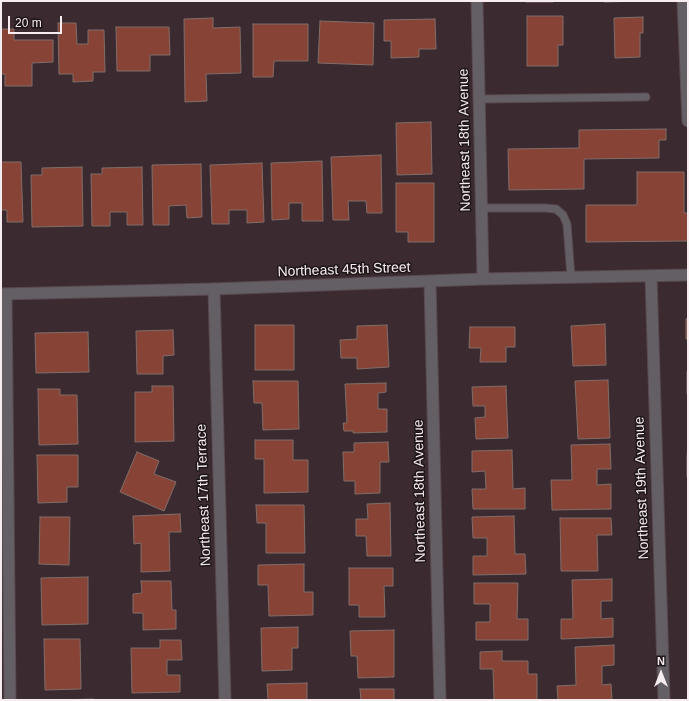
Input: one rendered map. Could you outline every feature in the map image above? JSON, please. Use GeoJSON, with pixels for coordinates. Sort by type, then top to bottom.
{"type":"FeatureCollection","features":[{"type":"Feature","properties":{"kind":"street","name":"Northeast 18th Avenue"},"geometry":{"type":"LineString","coordinates":[[476,1],[483,279]]}},
{"type":"Feature","properties":{"kind":"street"},"geometry":{"type":"LineString","coordinates":[[683,1],[688,121]]}},
{"type":"Feature","properties":{"kind":"street","name":"Northeast 45th Street"},"geometry":{"type":"LineString","coordinates":[[3,294],[214,289],[483,279],[688,275]]}},
{"type":"Feature","properties":{"kind":"street","name":"Northeast 19th Avenue"},"geometry":{"type":"LineString","coordinates":[[651,276],[664,700]]}},
{"type":"Feature","properties":{"kind":"street","name":"Northeast 18th Avenue"},"geometry":{"type":"LineString","coordinates":[[430,282],[440,700]]}},
{"type":"Feature","properties":{"kind":"street","name":"Northeast 17th Terrace"},"geometry":{"type":"LineString","coordinates":[[214,289],[225,700]]}},
{"type":"Feature","properties":{"kind":"street"},"geometry":{"type":"LineString","coordinates":[[3,294],[10,700]]}},
{"type":"Feature","properties":{"kind":"lane"},"geometry":{"type":"LineString","coordinates":[[479,99],[646,98]]}},
{"type":"Feature","properties":{"kind":"lane"},"geometry":{"type":"LineString","coordinates":[[481,208],[556,209],[563,215],[567,224],[571,277]]}},
{"type":"Feature","properties":{"kind":"building"},"geometry":{"type":"Polygon","coordinates":[[[553,1],[553,2],[526,2],[553,1]]]}},
{"type":"Feature","properties":{"kind":"building"},"geometry":{"type":"Polygon","coordinates":[[[604,1],[643,1],[604,2],[604,1]]]}},
{"type":"Feature","properties":{"kind":"building"},"geometry":{"type":"Polygon","coordinates":[[[527,16],[563,16],[563,45],[558,45],[558,66],[527,66],[527,16]]]}},
{"type":"Feature","properties":{"kind":"building"},"geometry":{"type":"Polygon","coordinates":[[[643,17],[643,33],[640,33],[640,57],[615,58],[614,18],[643,17]]]}},
{"type":"Feature","properties":{"kind":"building"},"geometry":{"type":"Polygon","coordinates":[[[213,18],[213,28],[240,27],[241,73],[206,74],[207,101],[185,102],[184,19],[213,18]]]}},
{"type":"Feature","properties":{"kind":"building"},"geometry":{"type":"Polygon","coordinates":[[[435,19],[436,49],[419,49],[419,57],[391,58],[391,41],[384,41],[384,20],[435,19]]]}},
{"type":"Feature","properties":{"kind":"building"},"geometry":{"type":"Polygon","coordinates":[[[320,21],[374,23],[373,65],[318,63],[320,21]]]}},
{"type":"Feature","properties":{"kind":"building"},"geometry":{"type":"Polygon","coordinates":[[[58,23],[76,23],[77,44],[88,44],[88,30],[104,30],[105,72],[93,72],[93,81],[73,82],[73,74],[59,74],[58,23]]]}},
{"type":"Feature","properties":{"kind":"building"},"geometry":{"type":"Polygon","coordinates":[[[253,24],[308,24],[308,61],[274,61],[273,77],[253,77],[253,24]]]}},
{"type":"Feature","properties":{"kind":"building"},"geometry":{"type":"Polygon","coordinates":[[[116,27],[169,27],[170,55],[150,55],[150,71],[117,71],[116,27]]]}},
{"type":"Feature","properties":{"kind":"building"},"geometry":{"type":"Polygon","coordinates":[[[1,29],[14,29],[14,40],[53,40],[53,62],[32,63],[32,86],[5,86],[5,74],[1,74],[1,29]]]}},
{"type":"Feature","properties":{"kind":"building"},"geometry":{"type":"Polygon","coordinates":[[[431,122],[432,174],[397,175],[396,123],[431,122]]]}},
{"type":"Feature","properties":{"kind":"building"},"geometry":{"type":"Polygon","coordinates":[[[666,129],[666,140],[659,140],[659,158],[584,159],[584,189],[509,190],[508,149],[579,148],[579,130],[666,129]]]}},
{"type":"Feature","properties":{"kind":"building"},"geometry":{"type":"Polygon","coordinates":[[[381,155],[382,213],[367,213],[366,201],[348,201],[349,220],[333,220],[331,157],[381,155]]]}},
{"type":"Feature","properties":{"kind":"building"},"geometry":{"type":"Polygon","coordinates":[[[322,161],[323,221],[302,221],[302,203],[289,203],[289,219],[272,220],[271,163],[322,161]]]}},
{"type":"Feature","properties":{"kind":"building"},"geometry":{"type":"Polygon","coordinates":[[[1,162],[21,162],[23,222],[7,222],[7,210],[1,210],[1,162]]]}},
{"type":"Feature","properties":{"kind":"building"},"geometry":{"type":"Polygon","coordinates":[[[262,163],[264,222],[247,223],[247,210],[229,210],[229,224],[212,224],[210,165],[262,163]]]}},
{"type":"Feature","properties":{"kind":"building"},"geometry":{"type":"Polygon","coordinates":[[[201,164],[202,217],[187,218],[186,205],[169,206],[169,225],[153,225],[152,165],[201,164]]]}},
{"type":"Feature","properties":{"kind":"building"},"geometry":{"type":"Polygon","coordinates":[[[82,167],[83,226],[32,227],[31,175],[42,175],[42,168],[82,167]]]}},
{"type":"Feature","properties":{"kind":"building"},"geometry":{"type":"Polygon","coordinates":[[[142,167],[143,225],[127,225],[127,212],[110,212],[110,226],[92,226],[91,174],[102,174],[102,168],[142,167]]]}},
{"type":"Feature","properties":{"kind":"building"},"geometry":{"type":"Polygon","coordinates":[[[637,172],[684,172],[684,213],[688,213],[688,241],[586,242],[586,205],[637,205],[637,172]]]}},
{"type":"Feature","properties":{"kind":"building"},"geometry":{"type":"Polygon","coordinates":[[[396,183],[434,183],[434,242],[408,242],[408,232],[396,232],[396,183]]]}},
{"type":"Feature","properties":{"kind":"building"},"geometry":{"type":"Polygon","coordinates":[[[688,318],[688,339],[686,339],[686,319],[688,318]]]}},
{"type":"Feature","properties":{"kind":"building"},"geometry":{"type":"Polygon","coordinates":[[[605,324],[606,365],[573,366],[571,326],[605,324]]]}},
{"type":"Feature","properties":{"kind":"building"},"geometry":{"type":"Polygon","coordinates":[[[255,325],[294,325],[294,370],[255,370],[255,325]]]}},
{"type":"Feature","properties":{"kind":"building"},"geometry":{"type":"Polygon","coordinates":[[[387,325],[389,367],[357,369],[357,358],[341,358],[340,340],[357,339],[357,326],[387,325]]]}},
{"type":"Feature","properties":{"kind":"building"},"geometry":{"type":"Polygon","coordinates":[[[470,327],[515,327],[515,347],[506,347],[506,362],[480,362],[481,348],[469,348],[470,327]]]}},
{"type":"Feature","properties":{"kind":"building"},"geometry":{"type":"Polygon","coordinates":[[[173,330],[174,355],[163,356],[163,374],[137,374],[136,331],[173,330]]]}},
{"type":"Feature","properties":{"kind":"building"},"geometry":{"type":"Polygon","coordinates":[[[88,332],[89,372],[36,373],[35,333],[88,332]]]}},
{"type":"Feature","properties":{"kind":"building"},"geometry":{"type":"Polygon","coordinates":[[[688,372],[688,394],[687,394],[688,372]]]}},
{"type":"Feature","properties":{"kind":"building"},"geometry":{"type":"Polygon","coordinates":[[[608,380],[610,438],[578,439],[575,381],[608,380]]]}},
{"type":"Feature","properties":{"kind":"building"},"geometry":{"type":"Polygon","coordinates":[[[253,381],[298,381],[299,429],[263,430],[262,403],[254,403],[253,381]]]}},
{"type":"Feature","properties":{"kind":"building"},"geometry":{"type":"Polygon","coordinates":[[[386,383],[386,392],[378,393],[378,409],[387,409],[387,432],[353,433],[353,431],[344,431],[343,423],[347,423],[345,384],[386,383]]]}},
{"type":"Feature","properties":{"kind":"building"},"geometry":{"type":"Polygon","coordinates":[[[152,386],[173,386],[174,441],[135,442],[135,392],[152,392],[152,386]]]}},
{"type":"Feature","properties":{"kind":"building"},"geometry":{"type":"Polygon","coordinates":[[[506,386],[508,438],[476,439],[475,418],[485,417],[485,406],[473,406],[472,387],[506,386]]]}},
{"type":"Feature","properties":{"kind":"building"},"geometry":{"type":"Polygon","coordinates":[[[38,389],[60,389],[60,395],[77,395],[78,444],[39,445],[38,389]]]}},
{"type":"Feature","properties":{"kind":"building"},"geometry":{"type":"Polygon","coordinates":[[[688,437],[688,477],[687,477],[687,459],[688,437]]]}},
{"type":"Feature","properties":{"kind":"building"},"geometry":{"type":"Polygon","coordinates":[[[255,440],[293,440],[293,460],[308,460],[308,492],[264,493],[264,459],[255,459],[255,440]]]}},
{"type":"Feature","properties":{"kind":"building"},"geometry":{"type":"Polygon","coordinates":[[[388,442],[389,462],[380,462],[380,493],[355,494],[355,481],[344,481],[343,452],[354,452],[354,443],[388,442]]]}},
{"type":"Feature","properties":{"kind":"building"},"geometry":{"type":"Polygon","coordinates":[[[610,444],[611,469],[597,469],[597,485],[611,484],[611,509],[552,510],[551,480],[572,480],[571,445],[610,444]]]}},
{"type":"Feature","properties":{"kind":"building"},"geometry":{"type":"Polygon","coordinates":[[[512,450],[513,489],[525,488],[525,509],[473,509],[472,489],[486,489],[485,471],[472,472],[472,451],[512,450]]]}},
{"type":"Feature","properties":{"kind":"building"},"geometry":{"type":"Polygon","coordinates":[[[137,452],[159,461],[154,474],[176,482],[164,511],[120,492],[137,452]]]}},
{"type":"Feature","properties":{"kind":"building"},"geometry":{"type":"Polygon","coordinates":[[[37,455],[78,455],[78,487],[67,487],[67,502],[38,503],[37,455]]]}},
{"type":"Feature","properties":{"kind":"building"},"geometry":{"type":"Polygon","coordinates":[[[390,503],[391,556],[367,556],[366,536],[356,536],[356,519],[368,519],[367,504],[390,503]]]}},
{"type":"Feature","properties":{"kind":"building"},"geometry":{"type":"Polygon","coordinates":[[[256,505],[304,505],[305,553],[266,553],[266,523],[257,523],[256,505]]]}},
{"type":"Feature","properties":{"kind":"building"},"geometry":{"type":"Polygon","coordinates":[[[180,514],[181,532],[169,532],[170,571],[141,572],[141,543],[134,544],[133,516],[180,514]]]}},
{"type":"Feature","properties":{"kind":"building"},"geometry":{"type":"Polygon","coordinates":[[[514,516],[515,554],[525,554],[526,574],[473,575],[473,556],[487,556],[487,538],[473,538],[472,517],[514,516]]]}},
{"type":"Feature","properties":{"kind":"building"},"geometry":{"type":"Polygon","coordinates":[[[40,517],[70,517],[69,565],[39,564],[40,517]]]}},
{"type":"Feature","properties":{"kind":"building"},"geometry":{"type":"Polygon","coordinates":[[[560,518],[611,518],[612,535],[597,535],[598,571],[561,571],[560,518]]]}},
{"type":"Feature","properties":{"kind":"building"},"geometry":{"type":"Polygon","coordinates":[[[304,564],[304,592],[313,592],[313,615],[269,616],[268,585],[258,585],[258,565],[304,564]]]}},
{"type":"Feature","properties":{"kind":"building"},"geometry":{"type":"Polygon","coordinates":[[[349,568],[393,568],[393,586],[384,586],[385,617],[359,617],[359,605],[349,605],[349,568]]]}},
{"type":"Feature","properties":{"kind":"building"},"geometry":{"type":"Polygon","coordinates":[[[88,577],[88,624],[42,625],[41,578],[88,577]]]}},
{"type":"Feature","properties":{"kind":"building"},"geometry":{"type":"Polygon","coordinates":[[[612,579],[612,601],[601,601],[601,619],[613,618],[613,637],[561,639],[561,619],[573,619],[572,580],[612,579]]]}},
{"type":"Feature","properties":{"kind":"building"},"geometry":{"type":"Polygon","coordinates":[[[141,581],[171,581],[172,610],[176,610],[176,629],[143,630],[143,613],[133,613],[133,594],[142,593],[141,581]]]}},
{"type":"Feature","properties":{"kind":"building"},"geometry":{"type":"Polygon","coordinates":[[[474,583],[518,583],[517,619],[528,619],[528,640],[476,640],[476,622],[490,622],[490,604],[474,604],[474,583]]]}},
{"type":"Feature","properties":{"kind":"building"},"geometry":{"type":"Polygon","coordinates":[[[298,627],[298,648],[292,648],[292,670],[262,671],[261,628],[298,627]]]}},
{"type":"Feature","properties":{"kind":"building"},"geometry":{"type":"Polygon","coordinates":[[[394,630],[394,677],[358,678],[357,656],[351,656],[350,631],[394,630]]]}},
{"type":"Feature","properties":{"kind":"building"},"geometry":{"type":"Polygon","coordinates":[[[44,639],[80,639],[81,689],[45,690],[44,639]]]}},
{"type":"Feature","properties":{"kind":"building"},"geometry":{"type":"Polygon","coordinates":[[[160,640],[181,640],[182,660],[167,660],[167,675],[180,675],[180,692],[132,693],[131,648],[160,648],[160,640]]]}},
{"type":"Feature","properties":{"kind":"building"},"geometry":{"type":"Polygon","coordinates":[[[614,645],[614,665],[602,666],[602,685],[611,684],[612,700],[558,700],[557,686],[576,685],[575,647],[614,645]]]}},
{"type":"Feature","properties":{"kind":"building"},"geometry":{"type":"Polygon","coordinates":[[[502,651],[502,661],[528,661],[528,674],[537,674],[537,700],[494,700],[493,669],[480,669],[480,652],[502,651]]]}},
{"type":"Feature","properties":{"kind":"building"},"geometry":{"type":"Polygon","coordinates":[[[307,683],[307,700],[268,700],[267,684],[307,683]]]}},
{"type":"Feature","properties":{"kind":"building"},"geometry":{"type":"Polygon","coordinates":[[[360,689],[394,689],[394,700],[361,700],[360,689]]]}},
{"type":"Feature","properties":{"kind":"building"},"geometry":{"type":"Polygon","coordinates":[[[93,699],[93,700],[56,700],[93,699]]]}}]}
